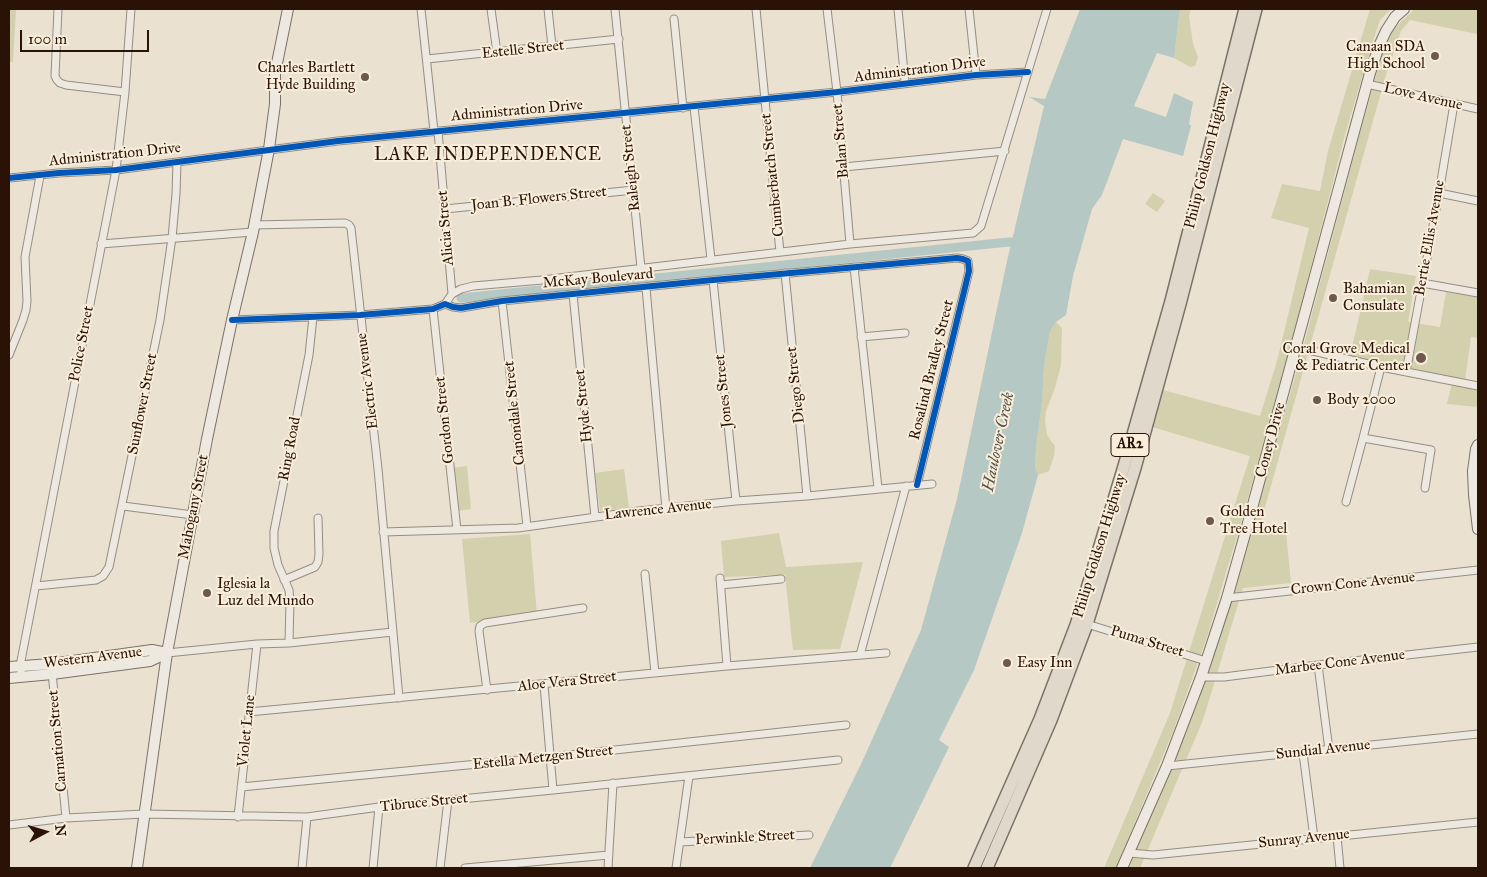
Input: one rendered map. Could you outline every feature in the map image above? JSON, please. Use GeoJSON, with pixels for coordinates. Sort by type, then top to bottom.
{"type":"FeatureCollection","features":[{"type":"Feature","properties":{"kind":"main road","name":"Philip Goldson Highway"},"geometry":{"type":"LineString","coordinates":[[974,868],[1036,728],[1076,625],[1171,301],[1245,9]]}},
{"type":"Feature","properties":{"kind":"main road","name":"Philip Goldson Highway"},"geometry":{"type":"LineString","coordinates":[[988,868],[1051,720],[1088,624],[1180,304],[1256,9]]}},
{"type":"Feature","properties":{"kind":"street"},"geometry":{"type":"LineString","coordinates":[[58,9],[55,76],[57,80],[60,83],[125,92]]}},
{"type":"Feature","properties":{"kind":"street","name":"Police Street"},"geometry":{"type":"LineString","coordinates":[[22,677],[20,666],[116,170],[125,92],[131,9]]}},
{"type":"Feature","properties":{"kind":"street","name":"Mahogany Street"},"geometry":{"type":"LineString","coordinates":[[137,868],[167,653],[207,439],[254,228],[269,150],[275,104],[275,73],[288,9]]}},
{"type":"Feature","properties":{"kind":"street","name":"Alicia Street"},"geometry":{"type":"LineString","coordinates":[[421,9],[436,131],[452,294]]}},
{"type":"Feature","properties":{"kind":"street"},"geometry":{"type":"LineString","coordinates":[[491,9],[496,53]]}},
{"type":"Feature","properties":{"kind":"street"},"geometry":{"type":"LineString","coordinates":[[548,9],[552,46]]}},
{"type":"Feature","properties":{"kind":"street","name":"Raleigh Street"},"geometry":{"type":"LineString","coordinates":[[615,9],[642,268]]}},
{"type":"Feature","properties":{"kind":"street","name":"Cumberbatch Street"},"geometry":{"type":"LineString","coordinates":[[756,9],[780,252]]}},
{"type":"Feature","properties":{"kind":"street","name":"Balan Street"},"geometry":{"type":"LineString","coordinates":[[827,9],[837,92],[850,244]]}},
{"type":"Feature","properties":{"kind":"street"},"geometry":{"type":"LineString","coordinates":[[898,9],[906,83]]}},
{"type":"Feature","properties":{"kind":"street"},"geometry":{"type":"LineString","coordinates":[[969,9],[976,75]]}},
{"type":"Feature","properties":{"kind":"street","name":"Coney Drive"},"geometry":{"type":"LineString","coordinates":[[1122,868],[1167,766],[1201,676],[1227,598],[1367,84],[1386,30],[1404,9]]}},
{"type":"Feature","properties":{"kind":"street"},"geometry":{"type":"LineString","coordinates":[[844,167],[1004,151],[1046,10]]}},
{"type":"Feature","properties":{"kind":"street"},"geometry":{"type":"LineString","coordinates":[[674,19],[683,108]]}},
{"type":"Feature","properties":{"kind":"street","name":"Estelle Street"},"geometry":{"type":"LineString","coordinates":[[427,59],[619,40]]}},
{"type":"Feature","properties":{"kind":"street","name":"Administration Drive"},"geometry":{"type":"LineString","coordinates":[[9,178],[116,170],[436,131],[694,107],[976,75],[1028,72]]}},
{"type":"Feature","properties":{"kind":"street","name":"Love Avenue"},"geometry":{"type":"LineString","coordinates":[[1367,84],[1478,109]]}},
{"type":"Feature","properties":{"kind":"street","name":"Bertie Ellis Avenue"},"geometry":{"type":"LineString","coordinates":[[1406,372],[1454,104]]}},
{"type":"Feature","properties":{"kind":"street"},"geometry":{"type":"LineString","coordinates":[[694,107],[711,259]]}},
{"type":"Feature","properties":{"kind":"street","name":"McKay Boulevard"},"geometry":{"type":"LineString","coordinates":[[452,294],[461,288],[473,286],[542,280],[850,244],[973,233],[981,226],[1004,151]]}},
{"type":"Feature","properties":{"kind":"street","name":"Sunflower Street"},"geometry":{"type":"LineString","coordinates":[[36,586],[96,580],[103,576],[109,567],[160,320],[172,238],[177,162]]}},
{"type":"Feature","properties":{"kind":"street"},"geometry":{"type":"LineString","coordinates":[[9,354],[26,310],[26,257],[40,176]]}},
{"type":"Feature","properties":{"kind":"street","name":"Joan B. Flowers Street"},"geometry":{"type":"LineString","coordinates":[[444,209],[634,190]]}},
{"type":"Feature","properties":{"kind":"street"},"geometry":{"type":"LineString","coordinates":[[1439,193],[1478,201]]}},
{"type":"Feature","properties":{"kind":"street","name":"Electric Avenue"},"geometry":{"type":"LineString","coordinates":[[101,244],[254,228],[345,223],[350,225],[378,469],[399,698]]}},
{"type":"Feature","properties":{"kind":"street","name":"McKay Boulevard"},"geometry":{"type":"LineString","coordinates":[[232,320],[360,315],[433,309],[445,304],[461,308],[502,301],[785,273],[956,258],[968,261]]}},
{"type":"Feature","properties":{"kind":"street","name":"Rosalind Bradley Street"},"geometry":{"type":"LineString","coordinates":[[917,485],[969,271],[968,261]]}},
{"type":"Feature","properties":{"kind":"street"},"geometry":{"type":"LineString","coordinates":[[854,267],[878,488]]}},
{"type":"Feature","properties":{"kind":"street","name":"Diego Street"},"geometry":{"type":"LineString","coordinates":[[785,273],[807,496]]}},
{"type":"Feature","properties":{"kind":"street","name":"Jones Street"},"geometry":{"type":"LineString","coordinates":[[713,280],[736,501]]}},
{"type":"Feature","properties":{"kind":"street"},"geometry":{"type":"LineString","coordinates":[[1422,283],[1478,293]]}},
{"type":"Feature","properties":{"kind":"street"},"geometry":{"type":"LineString","coordinates":[[646,288],[666,509]]}},
{"type":"Feature","properties":{"kind":"street"},"geometry":{"type":"LineString","coordinates":[[445,304],[452,294]]}},
{"type":"Feature","properties":{"kind":"street","name":"Hyde Street"},"geometry":{"type":"LineString","coordinates":[[573,294],[595,517]]}},
{"type":"Feature","properties":{"kind":"street","name":"Canondale Street"},"geometry":{"type":"LineString","coordinates":[[502,301],[527,526]]}},
{"type":"Feature","properties":{"kind":"street","name":"Gordon Street"},"geometry":{"type":"LineString","coordinates":[[433,309],[457,530]]}},
{"type":"Feature","properties":{"kind":"street","name":"Ring Road"},"geometry":{"type":"LineString","coordinates":[[289,643],[289,590],[278,565],[274,548],[274,531],[309,355],[313,317]]}},
{"type":"Feature","properties":{"kind":"street"},"geometry":{"type":"LineString","coordinates":[[862,337],[905,333]]}},
{"type":"Feature","properties":{"kind":"street"},"geometry":{"type":"LineString","coordinates":[[1296,347],[1381,367],[1478,386]]}},
{"type":"Feature","properties":{"kind":"street"},"geometry":{"type":"LineString","coordinates":[[1346,502],[1381,367]]}},
{"type":"Feature","properties":{"kind":"street"},"geometry":{"type":"LineString","coordinates":[[1364,438],[1430,450],[1425,488]]}},
{"type":"Feature","properties":{"kind":"street"},"geometry":{"type":"LineString","coordinates":[[1478,444],[1473,471],[1478,529]]}},
{"type":"Feature","properties":{"kind":"street","name":"Lawrence Avenue"},"geometry":{"type":"LineString","coordinates":[[383,532],[527,526],[736,501],[932,484]]}},
{"type":"Feature","properties":{"kind":"street"},"geometry":{"type":"LineString","coordinates":[[860,655],[906,486]]}},
{"type":"Feature","properties":{"kind":"street"},"geometry":{"type":"LineString","coordinates":[[123,506],[193,515]]}},
{"type":"Feature","properties":{"kind":"street"},"geometry":{"type":"LineString","coordinates":[[284,580],[314,567],[318,562],[318,518]]}},
{"type":"Feature","properties":{"kind":"street","name":"Crown Cone Avenue"},"geometry":{"type":"LineString","coordinates":[[1227,598],[1478,570]]}},
{"type":"Feature","properties":{"kind":"street"},"geometry":{"type":"LineString","coordinates":[[646,574],[655,673]]}},
{"type":"Feature","properties":{"kind":"street"},"geometry":{"type":"LineString","coordinates":[[728,666],[721,581],[782,579]]}},
{"type":"Feature","properties":{"kind":"street"},"geometry":{"type":"LineString","coordinates":[[487,690],[479,631],[480,626],[485,623],[584,608]]}},
{"type":"Feature","properties":{"kind":"street","name":"Puma Street"},"geometry":{"type":"LineString","coordinates":[[1088,624],[1206,660]]}},
{"type":"Feature","properties":{"kind":"street"},"geometry":{"type":"LineString","coordinates":[[167,653],[393,632]]}},
{"type":"Feature","properties":{"kind":"street","name":"Violet Lane"},"geometry":{"type":"LineString","coordinates":[[238,817],[257,644]]}},
{"type":"Feature","properties":{"kind":"street","name":"Marbee Cone Avenue"},"geometry":{"type":"LineString","coordinates":[[1201,676],[1224,678],[1318,665],[1478,647]]}},
{"type":"Feature","properties":{"kind":"street","name":"Western Avenue"},"geometry":{"type":"LineString","coordinates":[[9,678],[22,677],[52,669],[152,650],[167,653]]}},
{"type":"Feature","properties":{"kind":"street","name":"Aloe Vera Street"},"geometry":{"type":"LineString","coordinates":[[249,712],[728,666],[886,653]]}},
{"type":"Feature","properties":{"kind":"street"},"geometry":{"type":"LineString","coordinates":[[1318,665],[1329,750]]}},
{"type":"Feature","properties":{"kind":"street","name":"Western Avenue"},"geometry":{"type":"LineString","coordinates":[[9,667],[20,666],[52,669]]}},
{"type":"Feature","properties":{"kind":"street","name":"Carnation Street"},"geometry":{"type":"LineString","coordinates":[[52,669],[66,818]]}},
{"type":"Feature","properties":{"kind":"street"},"geometry":{"type":"LineString","coordinates":[[544,685],[553,790]]}},
{"type":"Feature","properties":{"kind":"street","name":"Estella Metzgen Street"},"geometry":{"type":"LineString","coordinates":[[241,788],[846,725]]}},
{"type":"Feature","properties":{"kind":"street","name":"Sundial Avenue"},"geometry":{"type":"LineString","coordinates":[[1167,766],[1478,734]]}},
{"type":"Feature","properties":{"kind":"street"},"geometry":{"type":"LineString","coordinates":[[1303,753],[1314,838]]}},
{"type":"Feature","properties":{"kind":"street","name":"Tibruce Street"},"geometry":{"type":"LineString","coordinates":[[9,824],[66,818],[144,814],[307,817],[379,807],[838,760]]}},
{"type":"Feature","properties":{"kind":"street"},"geometry":{"type":"LineString","coordinates":[[676,868],[689,776]]}},
{"type":"Feature","properties":{"kind":"street"},"geometry":{"type":"LineString","coordinates":[[608,868],[613,783]]}},
{"type":"Feature","properties":{"kind":"street"},"geometry":{"type":"LineString","coordinates":[[440,868],[448,800]]}},
{"type":"Feature","properties":{"kind":"street"},"geometry":{"type":"LineString","coordinates":[[373,868],[379,807]]}},
{"type":"Feature","properties":{"kind":"street"},"geometry":{"type":"LineString","coordinates":[[302,868],[307,817]]}},
{"type":"Feature","properties":{"kind":"street","name":"Sunray Avenue"},"geometry":{"type":"LineString","coordinates":[[1129,853],[1148,856],[1478,822]]}},
{"type":"Feature","properties":{"kind":"street","name":"Perwinkle Street"},"geometry":{"type":"LineString","coordinates":[[680,842],[809,835]]}},
{"type":"Feature","properties":{"kind":"street"},"geometry":{"type":"LineString","coordinates":[[1337,836],[1340,868]]}},
{"type":"Feature","properties":{"kind":"street"},"geometry":{"type":"LineString","coordinates":[[465,868],[609,855]]}},
{"type":"Feature","properties":{"kind":"shaded area"},"geometry":{"type":"Polygon","coordinates":[[[9,9],[16,9],[13,62],[9,62],[9,9]]]}},
{"type":"Feature","properties":{"kind":"shaded area"},"geometry":{"type":"Polygon","coordinates":[[[1180,9],[1191,9],[1189,16],[1193,44],[1198,57],[1195,66],[1190,67],[1174,58],[1180,9]]]}},
{"type":"Feature","properties":{"kind":"shaded area"},"geometry":{"type":"Polygon","coordinates":[[[1370,9],[1391,9],[1380,20],[1346,131],[1285,368],[1207,637],[1174,729],[1116,868],[1104,868],[1170,713],[1250,456],[1152,427],[1163,390],[1260,416],[1277,361],[1309,228],[1271,218],[1282,184],[1320,191],[1328,151],[1370,9]]]}},
{"type":"Feature","properties":{"kind":"shaded area"},"geometry":{"type":"Polygon","coordinates":[[[1415,9],[1478,9],[1477,34],[1410,20],[1401,31],[1385,78],[1260,525],[1286,532],[1291,583],[1243,588],[1203,720],[1140,868],[1129,868],[1202,689],[1218,640],[1297,370],[1381,58],[1393,29],[1415,9]]]}},
{"type":"Feature","properties":{"kind":"shaded area"},"geometry":{"type":"Polygon","coordinates":[[[1153,193],[1165,201],[1157,212],[1145,204],[1153,193]]]}},
{"type":"Feature","properties":{"kind":"shaded area"},"geometry":{"type":"Polygon","coordinates":[[[1370,269],[1416,276],[1408,322],[1440,327],[1446,292],[1478,297],[1478,338],[1471,337],[1465,381],[1478,384],[1478,407],[1447,404],[1453,379],[1350,356],[1370,269]]]}},
{"type":"Feature","properties":{"kind":"shaded area"},"geometry":{"type":"Polygon","coordinates":[[[1056,322],[1062,328],[1061,365],[1046,411],[1045,420],[1047,435],[1055,446],[1054,456],[1049,471],[1038,475],[1035,467],[1036,449],[1044,367],[1050,331],[1056,322]]]}},
{"type":"Feature","properties":{"kind":"shaded area"},"geometry":{"type":"Polygon","coordinates":[[[467,466],[471,509],[457,511],[452,468],[467,466]]]}},
{"type":"Feature","properties":{"kind":"shaded area"},"geometry":{"type":"Polygon","coordinates":[[[624,469],[629,508],[600,511],[595,473],[624,469]]]}},
{"type":"Feature","properties":{"kind":"shaded area"},"geometry":{"type":"Polygon","coordinates":[[[779,533],[786,567],[863,562],[840,649],[793,650],[785,575],[724,577],[721,541],[779,533]]]}},
{"type":"Feature","properties":{"kind":"shaded area"},"geometry":{"type":"Polygon","coordinates":[[[530,534],[537,615],[470,623],[462,539],[530,534]]]}},
{"type":"Feature","properties":{"kind":"water","name":"Haulover Creek"},"geometry":{"type":"Polygon","coordinates":[[[1080,9],[1180,9],[1174,58],[1157,53],[1134,106],[1166,117],[1174,93],[1193,102],[1189,124],[1191,126],[1183,156],[1123,139],[1102,195],[1092,209],[1073,276],[1066,315],[1056,322],[1050,331],[1044,367],[1036,449],[1035,467],[1038,475],[1022,533],[974,670],[939,740],[949,747],[890,868],[810,868],[862,762],[921,630],[957,499],[1007,261],[1044,106],[1029,97],[1045,99],[1080,9]]]}},
{"type":"Feature","properties":{"kind":"waterway"},"geometry":{"type":"LineString","coordinates":[[461,298],[1009,242],[1023,244]]}},
{"type":"Feature","properties":{"kind":"cycle path"},"geometry":{"type":"LineString","coordinates":[[9,178],[116,170],[338,141],[837,92],[976,75],[1028,72]]}},
{"type":"Feature","properties":{"kind":"cycle path"},"geometry":{"type":"LineString","coordinates":[[232,320],[360,315],[433,309],[445,304],[461,308],[502,301],[713,280],[963,259],[968,261],[969,271],[917,485]]}},
{"type":"Feature","properties":{"kind":"place","name":"Canaan SDA High School"},"geometry":{"type":"Point","coordinates":[1435,56]}},
{"type":"Feature","properties":{"kind":"place","name":"Charles Bartlett Hyde Building"},"geometry":{"type":"Point","coordinates":[365,77]}},
{"type":"Feature","properties":{"kind":"place","name":"Bahamian Consulate"},"geometry":{"type":"Point","coordinates":[1333,298]}},
{"type":"Feature","properties":{"kind":"place","name":"Coral Grove Medical & Pediatric Center"},"geometry":{"type":"Point","coordinates":[1421,358]}},
{"type":"Feature","properties":{"kind":"place","name":"Body 2000"},"geometry":{"type":"Point","coordinates":[1317,400]}},
{"type":"Feature","properties":{"kind":"place","name":"Golden Tree Hotel"},"geometry":{"type":"Point","coordinates":[1210,521]}},
{"type":"Feature","properties":{"kind":"place","name":"Iglesia la Luz del Mundo"},"geometry":{"type":"Point","coordinates":[207,593]}},
{"type":"Feature","properties":{"kind":"place","name":"Easy Inn"},"geometry":{"type":"Point","coordinates":[1007,663]}},
{"type":"Feature","properties":{"kind":"district","name":"LAKE INDEPENDENCE"},"geometry":{"type":"Point","coordinates":[488,156]}}]}
